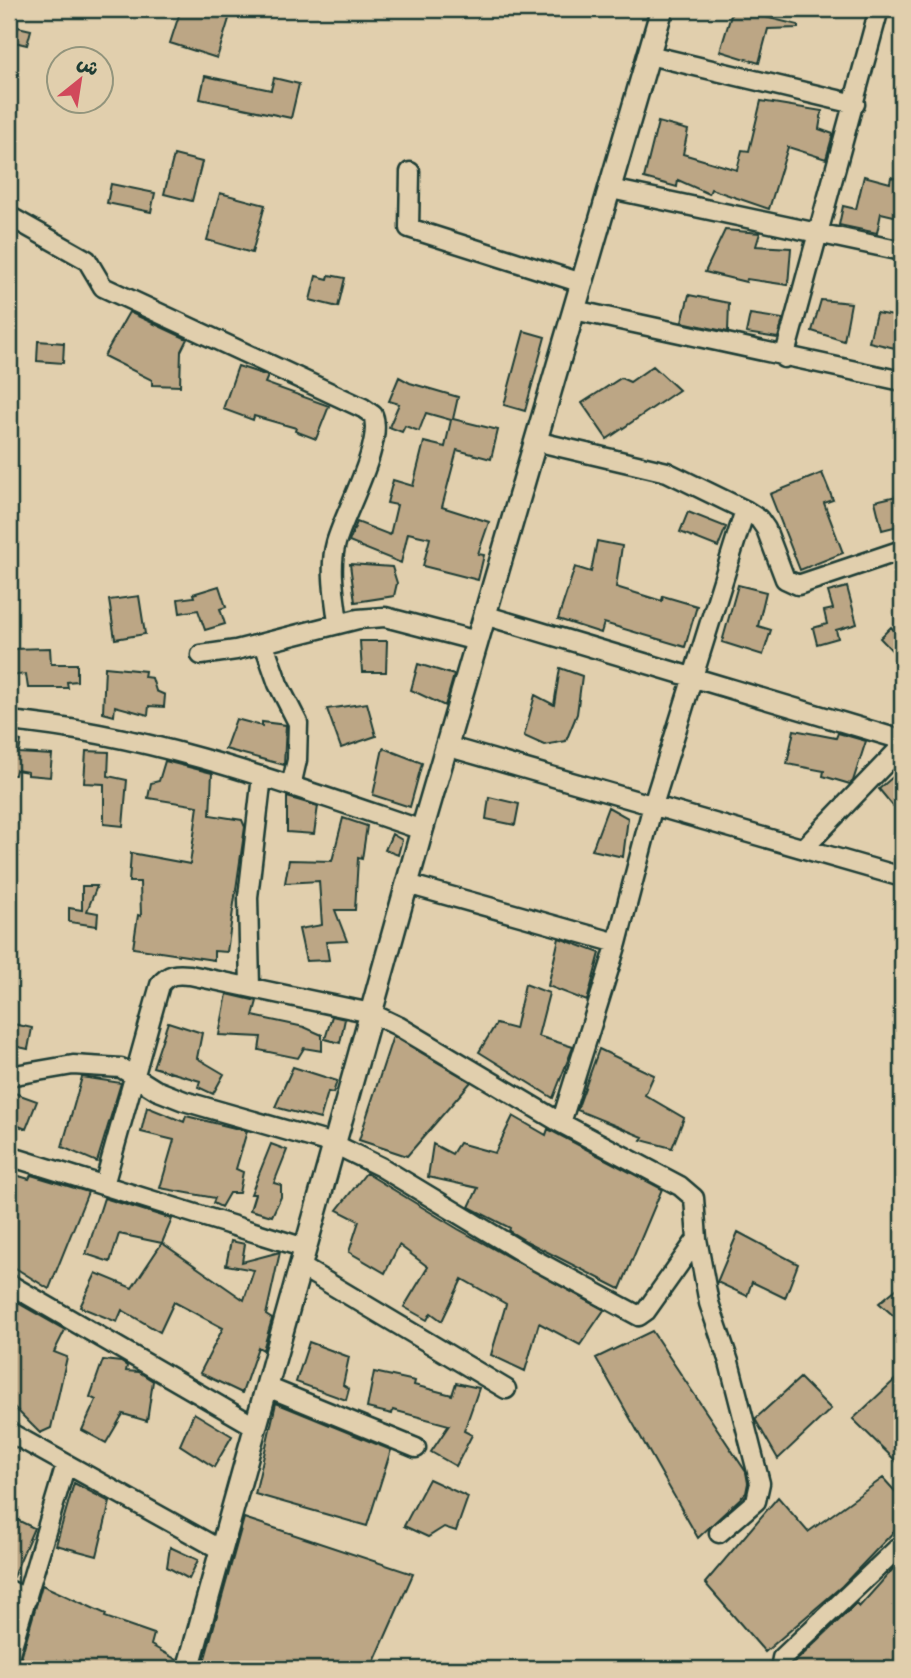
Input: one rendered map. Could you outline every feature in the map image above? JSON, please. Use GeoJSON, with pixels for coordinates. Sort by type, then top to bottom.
{"type":"FeatureCollection","features":[{"type":"Feature","properties":{"kind":"street"},"geometry":{"type":"LineString","coordinates":[[188,1669],[422,830],[662,9]]}},
{"type":"Feature","properties":{"kind":"street"},"geometry":{"type":"LineString","coordinates":[[784,358],[879,9]]}},
{"type":"Feature","properties":{"kind":"street"},"geometry":{"type":"LineString","coordinates":[[649,55],[855,104]]}},
{"type":"Feature","properties":{"kind":"street"},"geometry":{"type":"LineString","coordinates":[[411,172],[409,228],[582,283]]}},
{"type":"Feature","properties":{"kind":"street"},"geometry":{"type":"LineString","coordinates":[[611,189],[902,251]]}},
{"type":"Feature","properties":{"kind":"street"},"geometry":{"type":"LineString","coordinates":[[9,216],[87,260],[103,286],[373,415],[376,435],[336,543],[332,562],[338,623]]}},
{"type":"Feature","properties":{"kind":"street"},"geometry":{"type":"LineString","coordinates":[[573,310],[784,358],[902,381]]}},
{"type":"Feature","properties":{"kind":"street"},"geometry":{"type":"LineString","coordinates":[[535,441],[667,472],[745,510],[759,519],[766,529],[785,579],[792,584],[798,585],[902,550]]}},
{"type":"Feature","properties":{"kind":"street"},"geometry":{"type":"LineString","coordinates":[[561,1123],[617,943],[653,805],[745,510]]}},
{"type":"Feature","properties":{"kind":"street"},"geometry":{"type":"LineString","coordinates":[[484,615],[902,740]]}},
{"type":"Feature","properties":{"kind":"street"},"geometry":{"type":"LineString","coordinates":[[201,655],[264,644],[338,623],[385,617],[477,640]]}},
{"type":"Feature","properties":{"kind":"street"},"geometry":{"type":"LineString","coordinates":[[264,644],[278,684],[298,723],[297,760],[291,786]]}},
{"type":"Feature","properties":{"kind":"street"},"geometry":{"type":"LineString","coordinates":[[9,721],[53,725],[154,747],[262,776],[422,830]]}},
{"type":"Feature","properties":{"kind":"street"},"geometry":{"type":"LineString","coordinates":[[446,746],[902,877]]}},
{"type":"Feature","properties":{"kind":"street"},"geometry":{"type":"LineString","coordinates":[[805,847],[902,746]]}},
{"type":"Feature","properties":{"kind":"street"},"geometry":{"type":"LineString","coordinates":[[250,988],[248,897],[262,776]]}},
{"type":"Feature","properties":{"kind":"street"},"geometry":{"type":"LineString","coordinates":[[407,884],[617,943]]}},
{"type":"Feature","properties":{"kind":"street"},"geometry":{"type":"LineString","coordinates":[[104,1185],[160,985],[166,977],[175,974],[371,1013],[561,1123],[680,1186],[694,1198],[697,1239],[709,1303],[729,1362],[760,1483],[755,1501],[719,1533]]}},
{"type":"Feature","properties":{"kind":"street"},"geometry":{"type":"LineString","coordinates":[[9,1076],[73,1065],[121,1068],[184,1101],[334,1144],[381,1167],[535,1259],[639,1316],[646,1311],[697,1239]]}},
{"type":"Feature","properties":{"kind":"street"},"geometry":{"type":"LineString","coordinates":[[9,1156],[104,1185],[303,1257],[506,1389]]}},
{"type":"Feature","properties":{"kind":"street"},"geometry":{"type":"LineString","coordinates":[[9,1284],[256,1427]]}},
{"type":"Feature","properties":{"kind":"street"},"geometry":{"type":"LineString","coordinates":[[267,1387],[416,1447]]}},
{"type":"Feature","properties":{"kind":"street"},"geometry":{"type":"LineString","coordinates":[[9,1432],[221,1550]]}},
{"type":"Feature","properties":{"kind":"street"},"geometry":{"type":"LineString","coordinates":[[9,1656],[66,1464]]}},
{"type":"Feature","properties":{"kind":"street"},"geometry":{"type":"LineString","coordinates":[[780,1669],[782,1658],[902,1544]]}},
{"type":"Feature","properties":{"kind":"street"},"geometry":{"type":"LineString","coordinates":[[9,1590],[27,1599]]}},
{"type":"Feature","properties":{"kind":"building"},"geometry":{"type":"Polygon","coordinates":[[[181,9],[232,9],[217,58],[170,43],[181,9]]]}},
{"type":"Feature","properties":{"kind":"building"},"geometry":{"type":"Polygon","coordinates":[[[733,9],[798,25],[798,28],[768,29],[759,63],[720,51],[733,9]]]}},
{"type":"Feature","properties":{"kind":"building"},"geometry":{"type":"Polygon","coordinates":[[[18,27],[31,30],[27,45],[14,42],[18,27]]]}},
{"type":"Feature","properties":{"kind":"building"},"geometry":{"type":"Polygon","coordinates":[[[205,76],[271,90],[274,78],[299,84],[291,118],[200,99],[205,76]]]}},
{"type":"Feature","properties":{"kind":"building"},"geometry":{"type":"Polygon","coordinates":[[[761,101],[822,111],[819,129],[833,134],[826,159],[788,147],[769,209],[711,189],[709,194],[678,180],[677,187],[644,178],[658,122],[688,130],[683,154],[737,170],[742,150],[749,151],[761,101]]]}},
{"type":"Feature","properties":{"kind":"building"},"geometry":{"type":"Polygon","coordinates":[[[174,155],[202,162],[192,201],[164,194],[174,155]]]}},
{"type":"Feature","properties":{"kind":"building"},"geometry":{"type":"Polygon","coordinates":[[[864,176],[890,183],[891,177],[902,180],[902,218],[881,213],[877,233],[839,225],[843,206],[856,209],[864,176]]]}},
{"type":"Feature","properties":{"kind":"building"},"geometry":{"type":"Polygon","coordinates":[[[111,184],[155,193],[151,212],[107,203],[111,184]]]}},
{"type":"Feature","properties":{"kind":"building"},"geometry":{"type":"Polygon","coordinates":[[[220,193],[265,205],[252,253],[207,240],[220,193]]]}},
{"type":"Feature","properties":{"kind":"building"},"geometry":{"type":"Polygon","coordinates":[[[725,230],[760,233],[756,246],[791,248],[788,285],[747,279],[746,282],[705,272],[725,230]]]}},
{"type":"Feature","properties":{"kind":"building"},"geometry":{"type":"Polygon","coordinates":[[[329,275],[345,278],[338,307],[310,300],[316,276],[328,279],[329,275]]]}},
{"type":"Feature","properties":{"kind":"building"},"geometry":{"type":"Polygon","coordinates":[[[689,295],[729,303],[728,332],[682,322],[689,295]]]}},
{"type":"Feature","properties":{"kind":"building"},"geometry":{"type":"Polygon","coordinates":[[[821,300],[851,303],[844,341],[812,331],[821,300]]]}},
{"type":"Feature","properties":{"kind":"building"},"geometry":{"type":"Polygon","coordinates":[[[129,312],[187,339],[181,351],[180,386],[152,385],[152,380],[104,356],[129,312]]]}},
{"type":"Feature","properties":{"kind":"building"},"geometry":{"type":"Polygon","coordinates":[[[876,313],[900,317],[895,348],[869,342],[876,313]]]}},
{"type":"Feature","properties":{"kind":"building"},"geometry":{"type":"Polygon","coordinates":[[[750,314],[783,319],[778,338],[746,333],[750,314]]]}},
{"type":"Feature","properties":{"kind":"building"},"geometry":{"type":"Polygon","coordinates":[[[524,331],[545,337],[525,411],[504,405],[524,331]]]}},
{"type":"Feature","properties":{"kind":"building"},"geometry":{"type":"Polygon","coordinates":[[[38,341],[64,343],[63,363],[37,361],[38,341]]]}},
{"type":"Feature","properties":{"kind":"building"},"geometry":{"type":"Polygon","coordinates":[[[238,366],[268,376],[265,383],[329,406],[316,439],[295,431],[296,428],[254,416],[253,420],[223,409],[238,366]]]}},
{"type":"Feature","properties":{"kind":"building"},"geometry":{"type":"Polygon","coordinates":[[[653,366],[679,390],[607,439],[582,403],[621,378],[630,382],[653,366]]]}},
{"type":"Feature","properties":{"kind":"building"},"geometry":{"type":"Polygon","coordinates":[[[399,377],[410,383],[458,397],[453,419],[498,430],[491,459],[457,450],[442,507],[489,522],[478,554],[484,555],[478,580],[423,566],[430,538],[408,533],[401,563],[349,542],[357,522],[390,535],[397,505],[387,503],[393,480],[413,486],[424,442],[445,447],[451,420],[426,413],[419,431],[405,426],[402,432],[389,427],[399,404],[389,401],[399,377]]]}},
{"type":"Feature","properties":{"kind":"building"},"geometry":{"type":"Polygon","coordinates":[[[822,473],[833,500],[824,503],[843,553],[800,570],[770,494],[822,473]]]}},
{"type":"Feature","properties":{"kind":"building"},"geometry":{"type":"Polygon","coordinates":[[[897,496],[902,525],[882,530],[875,501],[897,496]]]}},
{"type":"Feature","properties":{"kind":"building"},"geometry":{"type":"Polygon","coordinates":[[[688,512],[726,527],[718,547],[680,532],[688,512]]]}},
{"type":"Feature","properties":{"kind":"building"},"geometry":{"type":"Polygon","coordinates":[[[597,541],[622,546],[616,587],[662,601],[663,596],[697,606],[685,647],[604,623],[601,633],[558,619],[575,567],[591,572],[597,541]]]}},
{"type":"Feature","properties":{"kind":"building"},"geometry":{"type":"Polygon","coordinates":[[[350,564],[392,567],[397,583],[394,596],[355,602],[350,564]]]}},
{"type":"Feature","properties":{"kind":"building"},"geometry":{"type":"Polygon","coordinates":[[[738,585],[766,592],[758,626],[771,630],[763,655],[722,642],[738,585]]]}},
{"type":"Feature","properties":{"kind":"building"},"geometry":{"type":"Polygon","coordinates":[[[219,586],[226,607],[220,609],[225,624],[205,630],[198,610],[180,613],[178,599],[194,597],[193,594],[219,586]]]}},
{"type":"Feature","properties":{"kind":"building"},"geometry":{"type":"Polygon","coordinates":[[[847,587],[857,624],[836,630],[838,638],[817,644],[813,628],[827,624],[824,611],[833,609],[828,592],[847,587]]]}},
{"type":"Feature","properties":{"kind":"building"},"geometry":{"type":"Polygon","coordinates":[[[139,596],[145,634],[115,639],[109,600],[139,596]]]}},
{"type":"Feature","properties":{"kind":"building"},"geometry":{"type":"Polygon","coordinates":[[[891,627],[902,639],[902,661],[880,638],[891,627]]]}},
{"type":"Feature","properties":{"kind":"building"},"geometry":{"type":"Polygon","coordinates":[[[360,641],[387,641],[386,672],[362,672],[360,641]]]}},
{"type":"Feature","properties":{"kind":"building"},"geometry":{"type":"Polygon","coordinates":[[[50,648],[51,664],[77,664],[77,681],[67,682],[68,688],[28,688],[26,674],[9,676],[9,649],[50,648]]]}},
{"type":"Feature","properties":{"kind":"building"},"geometry":{"type":"Polygon","coordinates":[[[418,664],[454,675],[445,706],[411,690],[418,664]]]}},
{"type":"Feature","properties":{"kind":"building"},"geometry":{"type":"Polygon","coordinates":[[[105,667],[145,671],[144,677],[152,678],[156,691],[165,695],[164,707],[149,706],[148,715],[115,706],[114,716],[103,713],[105,667]]]}},
{"type":"Feature","properties":{"kind":"building"},"geometry":{"type":"Polygon","coordinates":[[[560,668],[582,676],[577,714],[566,741],[544,745],[524,736],[535,695],[554,705],[560,668]]]}},
{"type":"Feature","properties":{"kind":"building"},"geometry":{"type":"Polygon","coordinates":[[[367,703],[376,736],[341,748],[327,709],[367,703]]]}},
{"type":"Feature","properties":{"kind":"building"},"geometry":{"type":"Polygon","coordinates":[[[236,719],[262,726],[262,722],[286,725],[284,765],[225,749],[236,719]]]}},
{"type":"Feature","properties":{"kind":"building"},"geometry":{"type":"Polygon","coordinates":[[[794,730],[836,738],[838,733],[866,741],[853,781],[850,784],[823,776],[824,771],[787,764],[794,730]]]}},
{"type":"Feature","properties":{"kind":"building"},"geometry":{"type":"Polygon","coordinates":[[[9,738],[21,741],[19,753],[52,755],[50,777],[28,775],[28,772],[16,770],[15,775],[9,775],[9,738]]]}},
{"type":"Feature","properties":{"kind":"building"},"geometry":{"type":"Polygon","coordinates":[[[383,748],[422,763],[410,807],[373,795],[383,748]]]}},
{"type":"Feature","properties":{"kind":"building"},"geometry":{"type":"Polygon","coordinates":[[[86,751],[109,752],[108,776],[127,780],[123,826],[104,824],[104,784],[84,783],[86,751]]]}},
{"type":"Feature","properties":{"kind":"building"},"geometry":{"type":"Polygon","coordinates":[[[165,761],[212,773],[210,815],[242,820],[245,827],[227,952],[214,951],[214,960],[133,948],[138,915],[141,916],[140,882],[129,882],[131,853],[190,864],[198,806],[148,798],[151,783],[159,781],[165,761]]]}},
{"type":"Feature","properties":{"kind":"building"},"geometry":{"type":"Polygon","coordinates":[[[902,769],[902,798],[893,806],[879,789],[902,769]]]}},
{"type":"Feature","properties":{"kind":"building"},"geometry":{"type":"Polygon","coordinates":[[[287,797],[318,806],[314,834],[287,832],[287,797]]]}},
{"type":"Feature","properties":{"kind":"building"},"geometry":{"type":"Polygon","coordinates":[[[489,797],[519,804],[515,825],[486,819],[489,797]]]}},
{"type":"Feature","properties":{"kind":"building"},"geometry":{"type":"Polygon","coordinates":[[[608,807],[628,818],[623,857],[592,850],[608,807]]]}},
{"type":"Feature","properties":{"kind":"building"},"geometry":{"type":"Polygon","coordinates":[[[343,818],[367,826],[362,859],[358,858],[355,910],[335,910],[347,941],[326,942],[329,960],[306,961],[299,929],[322,925],[319,881],[285,883],[289,860],[332,861],[343,818]]]}},
{"type":"Feature","properties":{"kind":"building"},"geometry":{"type":"Polygon","coordinates":[[[392,834],[402,840],[398,855],[385,850],[392,834]]]}},
{"type":"Feature","properties":{"kind":"building"},"geometry":{"type":"Polygon","coordinates":[[[82,886],[97,886],[87,911],[98,913],[97,926],[69,922],[69,908],[82,910],[82,886]]]}},
{"type":"Feature","properties":{"kind":"building"},"geometry":{"type":"Polygon","coordinates":[[[559,938],[600,953],[587,1001],[548,986],[559,938]]]}},
{"type":"Feature","properties":{"kind":"building"},"geometry":{"type":"Polygon","coordinates":[[[525,984],[549,993],[538,1036],[573,1047],[553,1098],[479,1052],[496,1024],[515,1029],[525,984]]]}},
{"type":"Feature","properties":{"kind":"building"},"geometry":{"type":"Polygon","coordinates":[[[227,994],[257,1001],[253,1016],[304,1027],[322,1035],[322,1051],[304,1048],[298,1058],[259,1050],[261,1037],[219,1035],[227,994]]]}},
{"type":"Feature","properties":{"kind":"building"},"geometry":{"type":"Polygon","coordinates":[[[332,1016],[345,1019],[340,1043],[325,1039],[332,1016]]]}},
{"type":"Feature","properties":{"kind":"building"},"geometry":{"type":"Polygon","coordinates":[[[168,1022],[202,1033],[197,1058],[224,1074],[213,1094],[198,1087],[200,1081],[153,1067],[168,1022]]]}},
{"type":"Feature","properties":{"kind":"building"},"geometry":{"type":"Polygon","coordinates":[[[9,1023],[32,1028],[28,1049],[9,1045],[9,1023]]]}},
{"type":"Feature","properties":{"kind":"building"},"geometry":{"type":"Polygon","coordinates":[[[393,1036],[471,1082],[407,1156],[359,1140],[393,1036]]]}},
{"type":"Feature","properties":{"kind":"building"},"geometry":{"type":"Polygon","coordinates":[[[599,1049],[654,1075],[645,1095],[684,1118],[672,1148],[641,1140],[643,1137],[577,1110],[599,1049]]]}},
{"type":"Feature","properties":{"kind":"building"},"geometry":{"type":"Polygon","coordinates":[[[293,1067],[337,1081],[333,1093],[328,1092],[320,1119],[275,1107],[293,1067]]]}},
{"type":"Feature","properties":{"kind":"building"},"geometry":{"type":"Polygon","coordinates":[[[82,1077],[121,1083],[97,1162],[62,1147],[82,1077]]]}},
{"type":"Feature","properties":{"kind":"building"},"geometry":{"type":"Polygon","coordinates":[[[9,1091],[37,1101],[26,1129],[9,1122],[9,1091]]]}},
{"type":"Feature","properties":{"kind":"building"},"geometry":{"type":"Polygon","coordinates":[[[147,1107],[184,1122],[186,1116],[247,1131],[236,1169],[243,1172],[239,1193],[229,1193],[221,1207],[213,1203],[215,1198],[160,1188],[174,1140],[141,1132],[147,1107]]]}},
{"type":"Feature","properties":{"kind":"building"},"geometry":{"type":"Polygon","coordinates":[[[513,1116],[546,1135],[548,1129],[662,1189],[620,1289],[526,1241],[509,1231],[510,1228],[469,1207],[478,1188],[428,1177],[433,1144],[452,1154],[459,1143],[495,1153],[513,1116]]]}},
{"type":"Feature","properties":{"kind":"building"},"geometry":{"type":"Polygon","coordinates":[[[271,1144],[287,1150],[274,1183],[281,1185],[281,1197],[272,1216],[250,1210],[255,1194],[251,1194],[271,1144]]]}},
{"type":"Feature","properties":{"kind":"building"},"geometry":{"type":"Polygon","coordinates":[[[9,1173],[29,1179],[31,1175],[88,1192],[49,1289],[9,1264],[9,1173]]]}},
{"type":"Feature","properties":{"kind":"building"},"geometry":{"type":"Polygon","coordinates":[[[366,1173],[458,1229],[604,1310],[580,1345],[539,1323],[525,1371],[491,1355],[506,1304],[462,1279],[442,1321],[431,1313],[427,1320],[404,1307],[428,1267],[399,1245],[385,1273],[349,1252],[359,1221],[337,1210],[366,1173]]]}},
{"type":"Feature","properties":{"kind":"building"},"geometry":{"type":"Polygon","coordinates":[[[104,1198],[172,1219],[162,1243],[119,1234],[110,1262],[86,1254],[104,1198]]]}},
{"type":"Feature","properties":{"kind":"building"},"geometry":{"type":"Polygon","coordinates":[[[738,1232],[798,1264],[785,1298],[752,1282],[747,1296],[717,1282],[738,1232]]]}},
{"type":"Feature","properties":{"kind":"building"},"geometry":{"type":"Polygon","coordinates":[[[231,1241],[245,1244],[242,1262],[280,1252],[266,1315],[272,1319],[263,1350],[258,1347],[242,1393],[200,1373],[223,1328],[174,1302],[160,1332],[122,1310],[117,1322],[80,1307],[96,1273],[132,1288],[162,1243],[244,1300],[254,1270],[226,1265],[231,1241]]]}},
{"type":"Feature","properties":{"kind":"building"},"geometry":{"type":"Polygon","coordinates":[[[902,1284],[902,1323],[879,1303],[902,1284]]]}},
{"type":"Feature","properties":{"kind":"building"},"geometry":{"type":"Polygon","coordinates":[[[9,1298],[65,1330],[54,1352],[67,1357],[51,1428],[40,1433],[9,1402],[9,1298]]]}},
{"type":"Feature","properties":{"kind":"building"},"geometry":{"type":"Polygon","coordinates":[[[652,1331],[746,1472],[746,1493],[698,1538],[596,1358],[652,1331]]]}},
{"type":"Feature","properties":{"kind":"building"},"geometry":{"type":"Polygon","coordinates":[[[309,1342],[349,1357],[343,1385],[349,1389],[346,1400],[296,1382],[309,1342]]]}},
{"type":"Feature","properties":{"kind":"building"},"geometry":{"type":"Polygon","coordinates":[[[103,1360],[121,1362],[127,1366],[126,1371],[139,1372],[153,1381],[147,1421],[123,1414],[106,1443],[82,1430],[96,1400],[90,1397],[103,1360]]]}},
{"type":"Feature","properties":{"kind":"building"},"geometry":{"type":"Polygon","coordinates":[[[374,1372],[415,1381],[414,1385],[452,1395],[456,1383],[479,1388],[464,1431],[472,1435],[456,1466],[431,1452],[449,1425],[393,1410],[392,1414],[367,1408],[374,1372]]]}},
{"type":"Feature","properties":{"kind":"building"},"geometry":{"type":"Polygon","coordinates":[[[902,1373],[902,1467],[853,1419],[902,1373]]]}},
{"type":"Feature","properties":{"kind":"building"},"geometry":{"type":"Polygon","coordinates":[[[800,1378],[831,1409],[778,1459],[755,1419],[800,1378]]]}},
{"type":"Feature","properties":{"kind":"building"},"geometry":{"type":"Polygon","coordinates":[[[276,1403],[391,1450],[367,1526],[255,1494],[276,1403]]]}},
{"type":"Feature","properties":{"kind":"building"},"geometry":{"type":"Polygon","coordinates":[[[194,1413],[232,1436],[214,1467],[180,1445],[194,1413]]]}},
{"type":"Feature","properties":{"kind":"building"},"geometry":{"type":"Polygon","coordinates":[[[883,1478],[902,1499],[902,1523],[842,1586],[765,1652],[705,1583],[778,1497],[808,1532],[883,1478]]]}},
{"type":"Feature","properties":{"kind":"building"},"geometry":{"type":"Polygon","coordinates":[[[429,1479],[468,1497],[456,1531],[444,1527],[428,1537],[404,1526],[429,1479]]]}},
{"type":"Feature","properties":{"kind":"building"},"geometry":{"type":"Polygon","coordinates":[[[74,1483],[110,1502],[97,1556],[56,1545],[74,1483]]]}},
{"type":"Feature","properties":{"kind":"building"},"geometry":{"type":"Polygon","coordinates":[[[9,1516],[34,1528],[12,1579],[9,1579],[9,1516]]]}},
{"type":"Feature","properties":{"kind":"building"},"geometry":{"type":"Polygon","coordinates":[[[244,1518],[413,1574],[371,1669],[202,1669],[244,1518]]]}},
{"type":"Feature","properties":{"kind":"building"},"geometry":{"type":"Polygon","coordinates":[[[170,1547],[198,1560],[189,1579],[167,1567],[170,1547]]]}},
{"type":"Feature","properties":{"kind":"building"},"geometry":{"type":"Polygon","coordinates":[[[902,1559],[902,1669],[792,1669],[792,1665],[856,1604],[859,1607],[902,1559]]]}},
{"type":"Feature","properties":{"kind":"building"},"geometry":{"type":"Polygon","coordinates":[[[42,1585],[106,1614],[105,1617],[154,1634],[151,1645],[177,1660],[175,1669],[34,1669],[20,1661],[42,1585]]]}}]}
